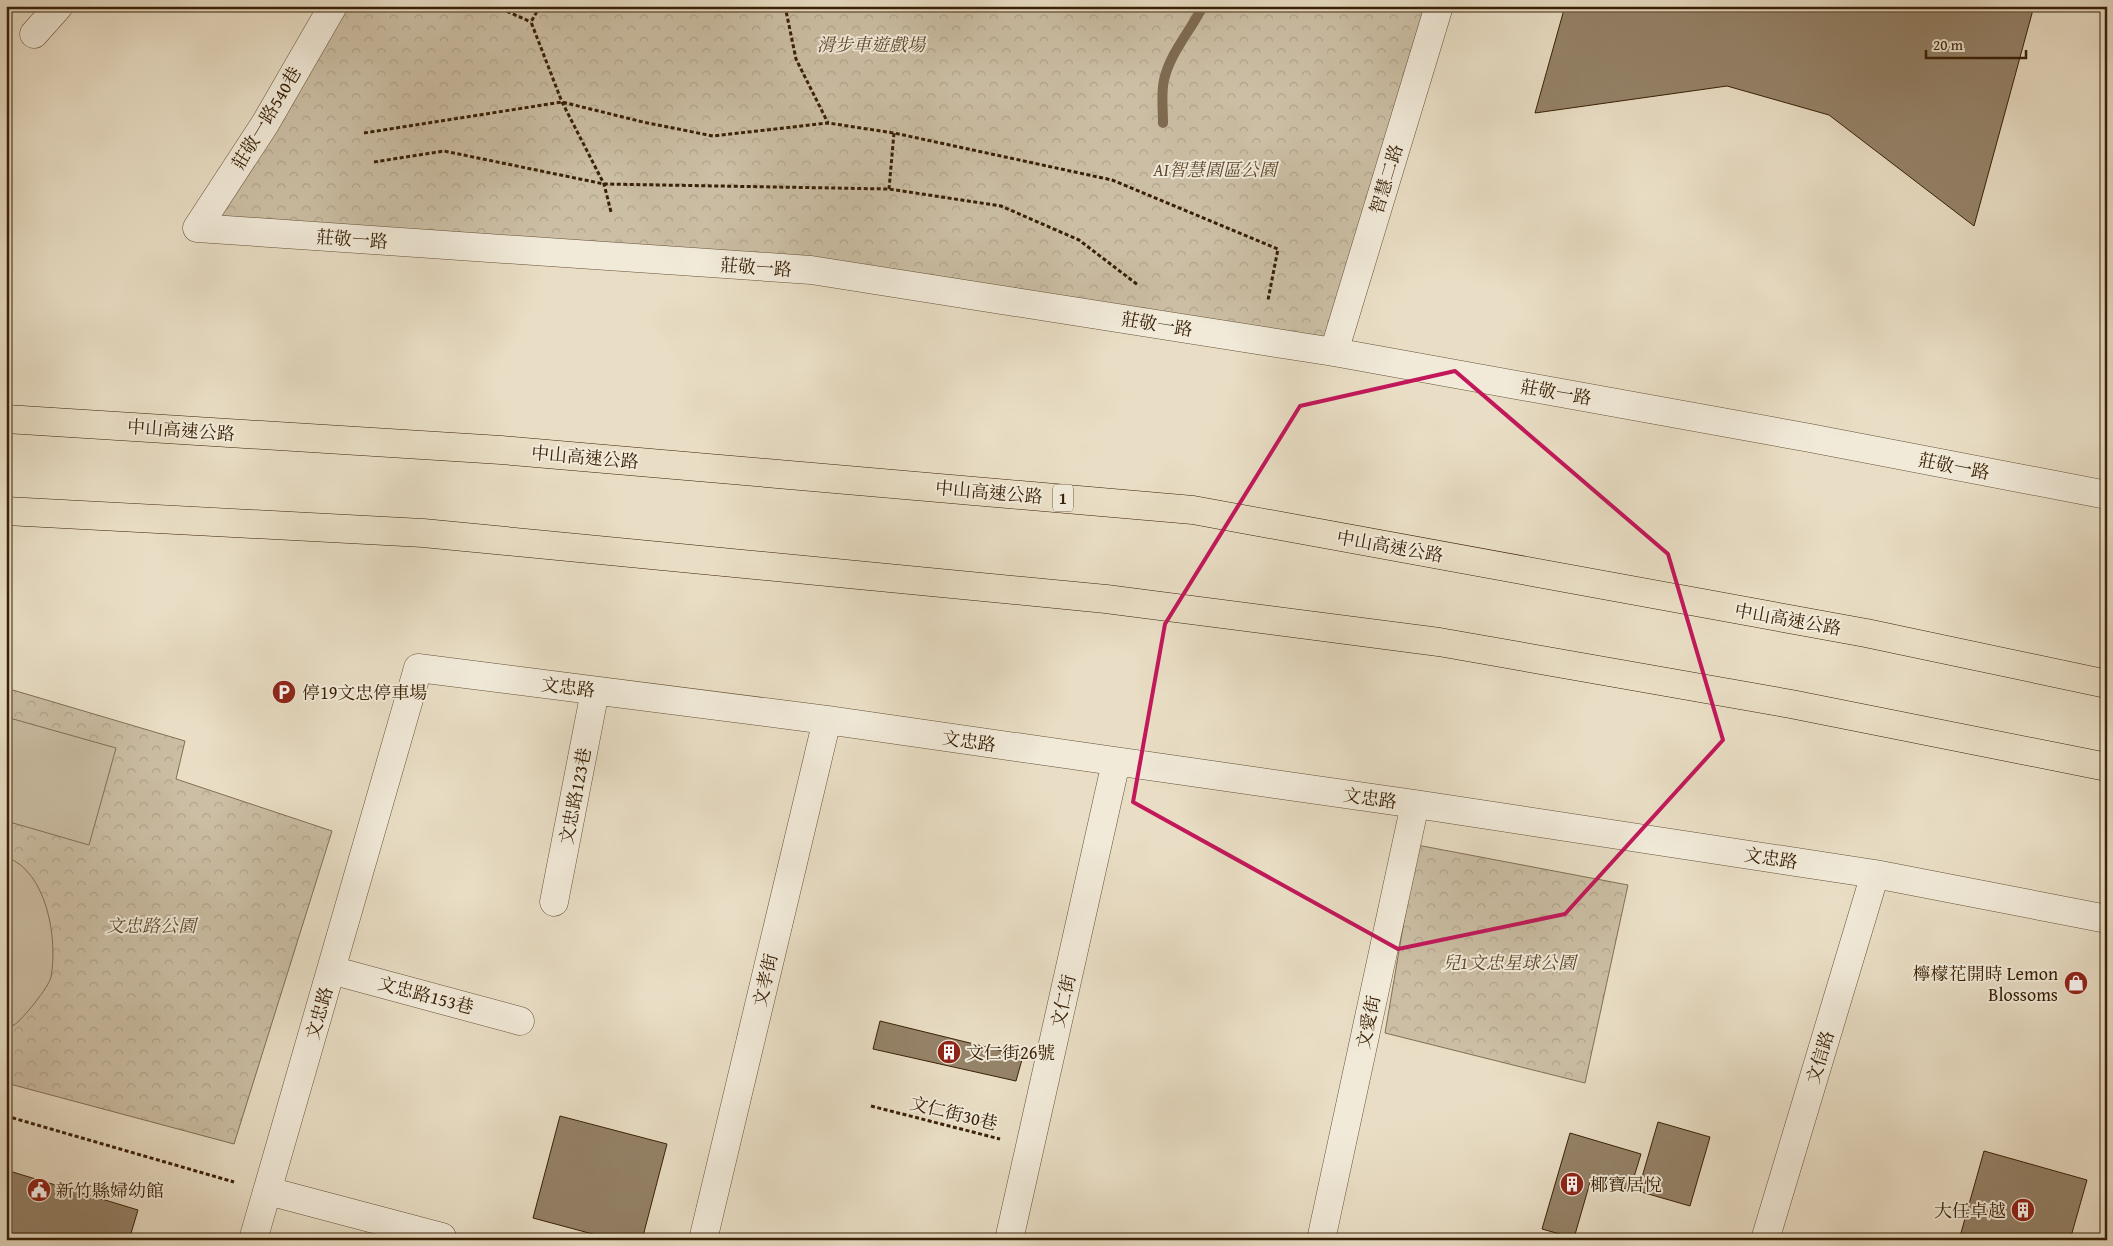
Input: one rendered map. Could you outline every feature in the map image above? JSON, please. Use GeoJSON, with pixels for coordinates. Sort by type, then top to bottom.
{"type":"FeatureCollection","features":[{"type":"Feature","properties":{"kind":"highway","name":"中山高速公路"},"geometry":{"type":"LineString","coordinates":[[6,419],[500,450],[1193,510],[1866,633],[2107,684]]}},
{"type":"Feature","properties":{"kind":"highway"},"geometry":{"type":"LineString","coordinates":[[6,511],[423,533],[1106,599],[1439,642],[1791,704],[2107,767]]}},
{"type":"Feature","properties":{"kind":"street"},"geometry":{"type":"LineString","coordinates":[[34,34],[59,6]]}},
{"type":"Feature","properties":{"kind":"street","name":"莊敬一路540巷"},"geometry":{"type":"LineString","coordinates":[[197,228],[265,124],[333,6]]}},
{"type":"Feature","properties":{"kind":"street","name":"智慧二路"},"geometry":{"type":"LineString","coordinates":[[1334,352],[1439,6]]}},
{"type":"Feature","properties":{"kind":"street","name":"莊敬一路"},"geometry":{"type":"LineString","coordinates":[[197,228],[811,270],[1334,352],[1810,438],[2107,495]]}},
{"type":"Feature","properties":{"kind":"street","name":"文忠路"},"geometry":{"type":"LineString","coordinates":[[253,1240],[418,668],[827,720],[1415,804],[1875,874],[2107,919]]}},
{"type":"Feature","properties":{"kind":"street","name":"文忠路123巷"},"geometry":{"type":"LineString","coordinates":[[554,902],[596,691]]}},
{"type":"Feature","properties":{"kind":"street","name":"文孝街"},"geometry":{"type":"LineString","coordinates":[[703,1240],[827,720]]}},
{"type":"Feature","properties":{"kind":"street","name":"文仁街"},"geometry":{"type":"LineString","coordinates":[[1009,1240],[1116,762]]}},
{"type":"Feature","properties":{"kind":"street","name":"文愛街"},"geometry":{"type":"LineString","coordinates":[[1321,1240],[1415,804]]}},
{"type":"Feature","properties":{"kind":"street","name":"文信路"},"geometry":{"type":"LineString","coordinates":[[1765,1240],[1875,874]]}},
{"type":"Feature","properties":{"kind":"street","name":"文忠路153巷"},"geometry":{"type":"LineString","coordinates":[[331,970],[520,1021]]}},
{"type":"Feature","properties":{"kind":"street"},"geometry":{"type":"LineString","coordinates":[[268,1191],[442,1237]]}},
{"type":"Feature","properties":{"kind":"path"},"geometry":{"type":"LineString","coordinates":[[495,6],[531,22],[562,102],[604,184],[611,212]]}},
{"type":"Feature","properties":{"kind":"path"},"geometry":{"type":"LineString","coordinates":[[531,22],[540,6]]}},
{"type":"Feature","properties":{"kind":"path"},"geometry":{"type":"LineString","coordinates":[[785,6],[796,59],[828,123]]}},
{"type":"Feature","properties":{"kind":"path"},"geometry":{"type":"LineString","coordinates":[[364,133],[562,102],[643,122],[712,136],[828,123],[894,133],[1112,180],[1278,249],[1268,300]]}},
{"type":"Feature","properties":{"kind":"path"},"geometry":{"type":"LineString","coordinates":[[889,190],[894,133]]}},
{"type":"Feature","properties":{"kind":"path"},"geometry":{"type":"LineString","coordinates":[[374,162],[444,151],[604,184],[889,190],[1001,206],[1079,240],[1138,285]]}},
{"type":"Feature","properties":{"kind":"path","name":"文仁街30巷"},"geometry":{"type":"LineString","coordinates":[[871,1106],[1030,1146]]}},
{"type":"Feature","properties":{"kind":"path"},"geometry":{"type":"LineString","coordinates":[[6,1116],[234,1182]]}},
{"type":"Feature","properties":{"kind":"highlighted area"},"geometry":{"type":"Polygon","coordinates":[[[1455,371],[1668,554],[1723,740],[1565,914],[1398,949],[1133,802],[1165,624],[1300,406],[1455,371]]]}},
{"type":"Feature","properties":{"kind":"green space","name":"AI智慧園區公園"},"geometry":{"type":"Polygon","coordinates":[[[336,6],[1437,6],[1334,352],[811,270],[197,228],[336,6]]]}},
{"type":"Feature","properties":{"kind":"green space","name":"文忠路公園"},"geometry":{"type":"Polygon","coordinates":[[[6,688],[185,741],[176,779],[332,831],[234,1144],[6,1083],[6,688]]]}},
{"type":"Feature","properties":{"kind":"green space"},"geometry":{"type":"Polygon","coordinates":[[[6,717],[116,748],[89,845],[6,821],[6,717]]]}},
{"type":"Feature","properties":{"kind":"green space","name":"兒1文忠星球公園"},"geometry":{"type":"Polygon","coordinates":[[[1417,845],[1628,885],[1585,1083],[1385,1033],[1417,845]]]}},
{"type":"Feature","properties":{"kind":"green space"},"geometry":{"type":"Polygon","coordinates":[[[6,857],[20,865],[31,876],[40,891],[51,926],[53,944],[53,962],[49,982],[29,1010],[18,1022],[9,1027],[6,1027],[6,857]]]}},
{"type":"Feature","properties":{"kind":"building"},"geometry":{"type":"Polygon","coordinates":[[[1565,6],[2034,6],[1974,226],[1829,115],[1727,86],[1535,113],[1565,6]]]}},
{"type":"Feature","properties":{"kind":"building","name":"文仁街26號"},"geometry":{"type":"Polygon","coordinates":[[[880,1021],[1023,1056],[1016,1081],[873,1049],[880,1021]]]}},
{"type":"Feature","properties":{"kind":"building"},"geometry":{"type":"Polygon","coordinates":[[[560,1116],[667,1144],[642,1240],[615,1240],[533,1218],[560,1116]]]}},
{"type":"Feature","properties":{"kind":"building","name":"椰寶居悅"},"geometry":{"type":"Polygon","coordinates":[[[1658,1122],[1710,1137],[1690,1206],[1638,1191],[1658,1122]]]}},
{"type":"Feature","properties":{"kind":"building","name":"椰寶居悅"},"geometry":{"type":"Polygon","coordinates":[[[1570,1133],[1641,1154],[1630,1190],[1591,1179],[1574,1238],[1542,1229],[1570,1133]]]}},
{"type":"Feature","properties":{"kind":"building","name":"大任卓越"},"geometry":{"type":"Polygon","coordinates":[[[1984,1151],[2087,1180],[2070,1240],[1959,1240],[1984,1151]]]}},
{"type":"Feature","properties":{"kind":"building","name":"新竹縣婦幼館"},"geometry":{"type":"Polygon","coordinates":[[[6,1170],[138,1210],[129,1240],[6,1240],[6,1170]]]}},
{"type":"Feature","properties":{"kind":"waterway"},"geometry":{"type":"LineString","coordinates":[[1163,123],[1163,90],[1167,70],[1203,6]]}},
{"type":"Feature","properties":{"kind":"place","name":"停19文忠停車場"},"geometry":{"type":"Point","coordinates":[284,692]}},
{"type":"Feature","properties":{"kind":"place","name":"檸檬花開時 Lemon Blossoms"},"geometry":{"type":"Point","coordinates":[2076,983]}},
{"type":"Feature","properties":{"kind":"place","name":"文仁街26號"},"geometry":{"type":"Point","coordinates":[949,1052]}},
{"type":"Feature","properties":{"kind":"place","name":"椰寶居悅"},"geometry":{"type":"Point","coordinates":[1572,1184]}},
{"type":"Feature","properties":{"kind":"place","name":"新竹縣婦幼館"},"geometry":{"type":"Point","coordinates":[39,1190]}},
{"type":"Feature","properties":{"kind":"place","name":"大任卓越"},"geometry":{"type":"Point","coordinates":[2023,1210]}},
{"type":"Feature","properties":{"kind":"park label","name":"滑步車遊戲場"},"geometry":{"type":"Point","coordinates":[871,44]}}]}
